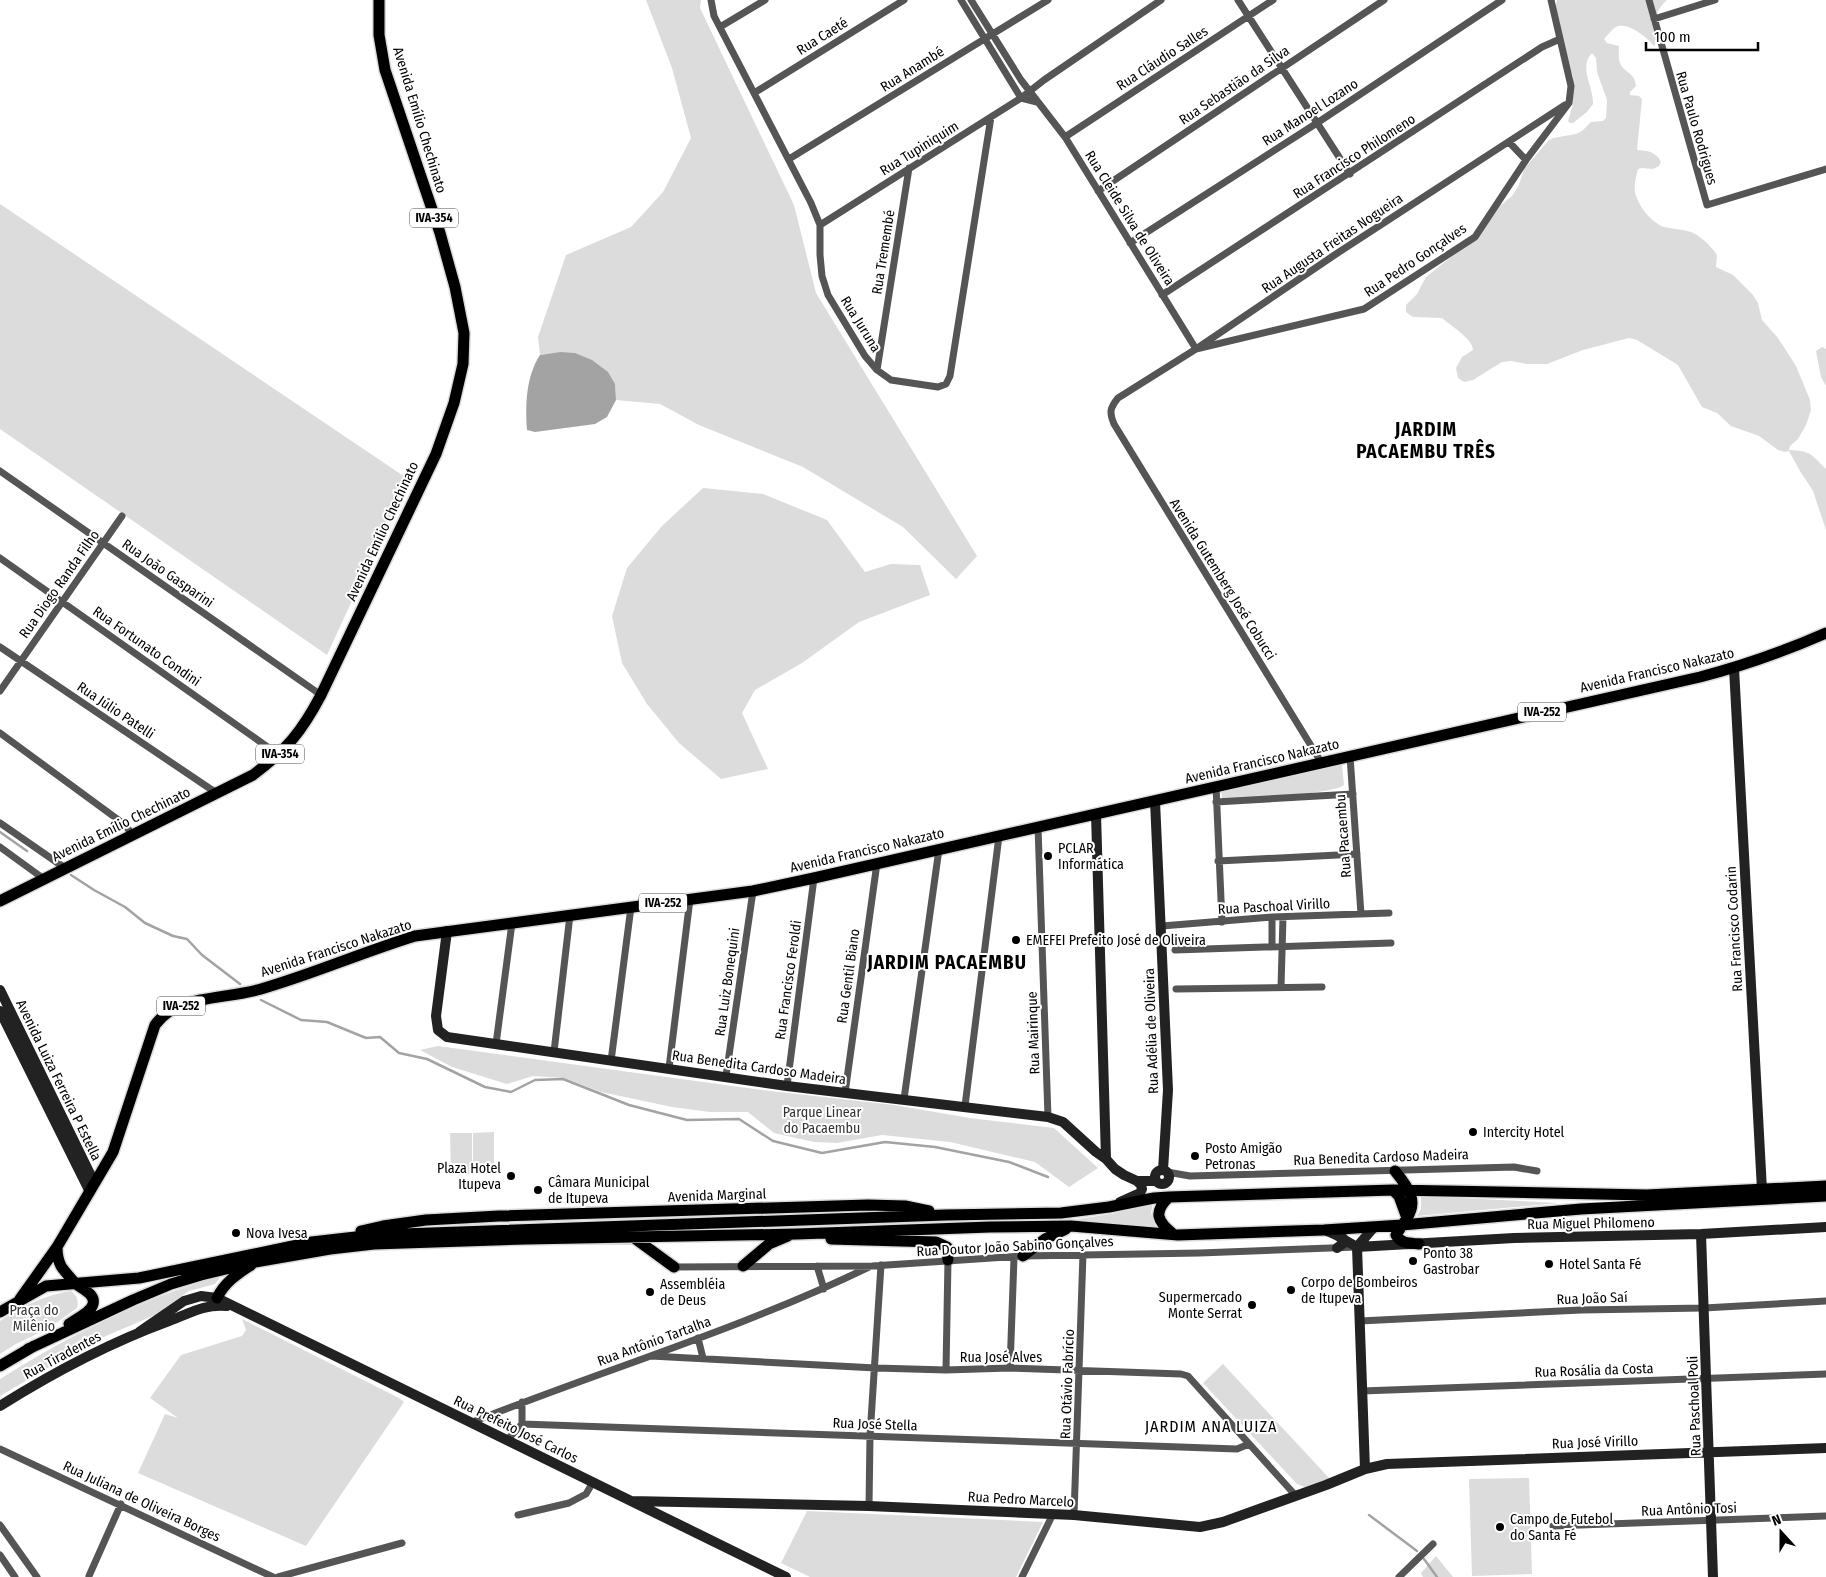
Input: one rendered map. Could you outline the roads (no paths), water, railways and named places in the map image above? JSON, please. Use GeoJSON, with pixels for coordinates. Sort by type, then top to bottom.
{"type":"FeatureCollection","features":[{"type":"Feature","properties":{"kind":"main road","name":"Avenida Emílio Chechinato"},"geometry":{"type":"LineString","coordinates":[[0,902],[181,810],[219,793],[253,775],[279,755],[309,718],[321,695],[436,454],[454,403],[463,364],[464,333],[455,287],[440,233],[386,70],[379,36],[379,0]]}},
{"type":"Feature","properties":{"kind":"main road","name":"Avenida Francisco Nakazato"},"geometry":{"type":"LineString","coordinates":[[20,1299],[57,1247],[113,1152],[155,1024],[164,1014],[188,1003],[258,990],[318,972],[374,949],[415,936],[753,891],[1038,828],[1321,762],[1676,683],[1734,668],[1794,647],[1826,633]]}},
{"type":"Feature","properties":{"kind":"main road"},"geometry":{"type":"LineString","coordinates":[[1395,1171],[1409,1190],[1413,1203],[1412,1211],[1396,1235],[1403,1242],[1419,1244]]}},
{"type":"Feature","properties":{"kind":"main road","name":"Avenida Marginal"},"geometry":{"type":"LineString","coordinates":[[0,1312],[46,1286],[116,1278],[139,1278],[383,1226],[426,1220],[499,1216],[868,1206],[905,1206],[945,1215],[1061,1214],[1169,1197],[1393,1190],[1647,1195],[1826,1186]]}},
{"type":"Feature","properties":{"kind":"main road"},"geometry":{"type":"LineString","coordinates":[[1393,1190],[1399,1196],[1404,1222]]}},
{"type":"Feature","properties":{"kind":"main road"},"geometry":{"type":"LineString","coordinates":[[28,1349],[171,1284],[254,1262],[330,1249],[374,1244],[1070,1226],[1173,1234],[1324,1230],[1581,1209],[1826,1196]]}},
{"type":"Feature","properties":{"kind":"main road"},"geometry":{"type":"LineString","coordinates":[[1169,1197],[1161,1204],[1158,1212],[1159,1219],[1173,1234]]}},
{"type":"Feature","properties":{"kind":"main road"},"geometry":{"type":"LineString","coordinates":[[1019,1257],[1045,1238],[1070,1226]]}},
{"type":"Feature","properties":{"kind":"main road"},"geometry":{"type":"LineString","coordinates":[[744,1266],[769,1244],[783,1237],[797,1234],[850,1240],[936,1242],[947,1247],[948,1260]]}},
{"type":"Feature","properties":{"kind":"main road"},"geometry":{"type":"LineString","coordinates":[[633,1237],[674,1267]]}},
{"type":"Feature","properties":{"kind":"main road"},"geometry":{"type":"LineString","coordinates":[[0,1366],[90,1309],[93,1305],[93,1300],[85,1288],[75,1284],[62,1267],[58,1258],[57,1247]]}},
{"type":"Feature","properties":{"kind":"main road"},"geometry":{"type":"LineString","coordinates":[[217,1298],[222,1288],[229,1281],[254,1262]]}},
{"type":"Feature","properties":{"kind":"street","name":"Rua Juruna"},"geometry":{"type":"LineString","coordinates":[[711,0],[714,16],[789,160],[820,225],[822,276],[828,295],[865,356],[877,370],[890,380],[938,388],[946,384],[950,376],[991,117]]}},
{"type":"Feature","properties":{"kind":"street"},"geometry":{"type":"LineString","coordinates":[[720,28],[765,0]]}},
{"type":"Feature","properties":{"kind":"street","name":"Rua Caeté"},"geometry":{"type":"LineString","coordinates":[[754,93],[904,0]]}},
{"type":"Feature","properties":{"kind":"street"},"geometry":{"type":"LineString","coordinates":[[961,0],[1021,98],[1038,102]]}},
{"type":"Feature","properties":{"kind":"street","name":"Rua Cleide Silva de Oliveira"},"geometry":{"type":"LineString","coordinates":[[971,0],[1021,80],[1065,137],[1196,349]]}},
{"type":"Feature","properties":{"kind":"street","name":"Rua Anambé"},"geometry":{"type":"LineString","coordinates":[[789,160],[1048,0]]}},
{"type":"Feature","properties":{"kind":"street","name":"Rua Tupiniquim"},"geometry":{"type":"LineString","coordinates":[[820,225],[1021,98],[1044,80],[1161,0]]}},
{"type":"Feature","properties":{"kind":"street"},"geometry":{"type":"LineString","coordinates":[[1238,0],[1350,174]]}},
{"type":"Feature","properties":{"kind":"street","name":"Rua Cláudio Salles"},"geometry":{"type":"LineString","coordinates":[[1065,137],[1273,0]]}},
{"type":"Feature","properties":{"kind":"street","name":"Rua Sebastião da Silva"},"geometry":{"type":"LineString","coordinates":[[1098,191],[1384,0]]}},
{"type":"Feature","properties":{"kind":"street","name":"Rua Manoel Lozano"},"geometry":{"type":"LineString","coordinates":[[1130,243],[1317,123],[1502,0]]}},
{"type":"Feature","properties":{"kind":"street"},"geometry":{"type":"LineString","coordinates":[[1551,0],[1571,86],[1569,102]]}},
{"type":"Feature","properties":{"kind":"street","name":"Rua Paulo Rodrigues"},"geometry":{"type":"LineString","coordinates":[[1649,0],[1706,205],[1826,169]]}},
{"type":"Feature","properties":{"kind":"street"},"geometry":{"type":"LineString","coordinates":[[1654,19],[1715,0]]}},
{"type":"Feature","properties":{"kind":"street","name":"Rua Francisco Philomeno"},"geometry":{"type":"LineString","coordinates":[[1162,295],[1542,47],[1560,39]]}},
{"type":"Feature","properties":{"kind":"street","name":"Rua Augusta Freitas Nogueira"},"geometry":{"type":"LineString","coordinates":[[1111,407],[1118,398],[1196,349],[1333,256],[1569,102]]}},
{"type":"Feature","properties":{"kind":"street","name":"Rua Pedro Gonçalves"},"geometry":{"type":"LineString","coordinates":[[1196,349],[1364,309],[1475,237],[1526,160],[1569,102]]}},
{"type":"Feature","properties":{"kind":"street"},"geometry":{"type":"LineString","coordinates":[[1509,142],[1526,160]]}},
{"type":"Feature","properties":{"kind":"street","name":"Rua Tremembé"},"geometry":{"type":"LineString","coordinates":[[877,370],[909,168]]}},
{"type":"Feature","properties":{"kind":"street","name":"Avenida Gutemberg José Cobucci"},"geometry":{"type":"LineString","coordinates":[[1111,407],[1110,414],[1114,424],[1321,762]]}},
{"type":"Feature","properties":{"kind":"street","name":"Rua João Gasparini"},"geometry":{"type":"LineString","coordinates":[[0,471],[321,695]]}},
{"type":"Feature","properties":{"kind":"street","name":"Rua Diogo Randa Filho"},"geometry":{"type":"LineString","coordinates":[[0,691],[122,516]]}},
{"type":"Feature","properties":{"kind":"street","name":"Rua Fortunato Condini"},"geometry":{"type":"LineString","coordinates":[[0,558],[279,755]]}},
{"type":"Feature","properties":{"kind":"street","name":"Rua Júlio Patelli"},"geometry":{"type":"LineString","coordinates":[[0,646],[219,793]]}},
{"type":"Feature","properties":{"kind":"street","name":"Rua Francisco Codarin"},"geometry":{"type":"LineString","coordinates":[[1734,668],[1762,1190]]}},
{"type":"Feature","properties":{"kind":"street"},"geometry":{"type":"LineString","coordinates":[[0,733],[124,824],[133,835]]}},
{"type":"Feature","properties":{"kind":"street","name":"Rua Pacaembu"},"geometry":{"type":"LineString","coordinates":[[1350,756],[1361,914]]}},
{"type":"Feature","properties":{"kind":"street"},"geometry":{"type":"LineString","coordinates":[[1216,786],[1222,922]]}},
{"type":"Feature","properties":{"kind":"street"},"geometry":{"type":"LineString","coordinates":[[1216,802],[1352,794]]}},
{"type":"Feature","properties":{"kind":"street","name":"Rua Adélia de Oliveira"},"geometry":{"type":"LineString","coordinates":[[1155,800],[1168,1090],[1165,1171]]}},
{"type":"Feature","properties":{"kind":"street"},"geometry":{"type":"LineString","coordinates":[[1096,814],[1106,1159]]}},
{"type":"Feature","properties":{"kind":"street"},"geometry":{"type":"LineString","coordinates":[[0,823],[65,868]]}},
{"type":"Feature","properties":{"kind":"street","name":"Rua Mairinque"},"geometry":{"type":"LineString","coordinates":[[1038,828],[1048,1117]]}},
{"type":"Feature","properties":{"kind":"street"},"geometry":{"type":"LineString","coordinates":[[965,1106],[999,836]]}},
{"type":"Feature","properties":{"kind":"street"},"geometry":{"type":"LineString","coordinates":[[0,847],[44,879]]}},
{"type":"Feature","properties":{"kind":"street"},"geometry":{"type":"LineString","coordinates":[[904,1099],[938,849]]}},
{"type":"Feature","properties":{"kind":"street"},"geometry":{"type":"LineString","coordinates":[[1218,861],[1357,854]]}},
{"type":"Feature","properties":{"kind":"street","name":"Rua Gentil Biano"},"geometry":{"type":"LineString","coordinates":[[845,1093],[876,864]]}},
{"type":"Feature","properties":{"kind":"street","name":"Rua Francisco Feroldi"},"geometry":{"type":"LineString","coordinates":[[787,1086],[814,878]]}},
{"type":"Feature","properties":{"kind":"street","name":"Rua Luiz Bonequini"},"geometry":{"type":"LineString","coordinates":[[726,1076],[753,891]]}},
{"type":"Feature","properties":{"kind":"street"},"geometry":{"type":"LineString","coordinates":[[669,1068],[690,900]]}},
{"type":"Feature","properties":{"kind":"street"},"geometry":{"type":"LineString","coordinates":[[611,1061],[631,907]]}},
{"type":"Feature","properties":{"kind":"street","name":"Rua Paschoal Virillo"},"geometry":{"type":"LineString","coordinates":[[1162,926],[1272,917],[1389,913]]}},
{"type":"Feature","properties":{"kind":"street"},"geometry":{"type":"LineString","coordinates":[[554,1052],[570,915]]}},
{"type":"Feature","properties":{"kind":"street"},"geometry":{"type":"LineString","coordinates":[[1272,917],[1272,947]]}},
{"type":"Feature","properties":{"kind":"street"},"geometry":{"type":"LineString","coordinates":[[1281,988],[1284,917]]}},
{"type":"Feature","properties":{"kind":"street"},"geometry":{"type":"LineString","coordinates":[[496,1044],[512,923]]}},
{"type":"Feature","properties":{"kind":"street","name":"Rua Benedita Cardoso Madeira"},"geometry":{"type":"LineString","coordinates":[[447,932],[436,1016],[438,1030],[447,1037],[787,1086],[1048,1117],[1063,1122],[1115,1169],[1137,1180],[1156,1181],[1156,1174],[1159,1171],[1190,1176],[1514,1167],[1536,1171]]}},
{"type":"Feature","properties":{"kind":"street"},"geometry":{"type":"LineString","coordinates":[[1175,950],[1391,943]]}},
{"type":"Feature","properties":{"kind":"street"},"geometry":{"type":"LineString","coordinates":[[1176,989],[1322,987]]}},
{"type":"Feature","properties":{"kind":"street","name":"Avenida Luiza Ferreira P Estella"},"geometry":{"type":"LineString","coordinates":[[0,990],[92,1186]]}},
{"type":"Feature","properties":{"kind":"street","name":"Avenida Luiza Ferreira P Estella"},"geometry":{"type":"LineString","coordinates":[[0,1011],[92,1186]]}},
{"type":"Feature","properties":{"kind":"street"},"geometry":{"type":"LineString","coordinates":[[1109,1207],[1140,1193],[1142,1189],[1137,1180]]}},
{"type":"Feature","properties":{"kind":"street"},"geometry":{"type":"LineString","coordinates":[[1365,1469],[1357,1247],[1374,1227]]}},
{"type":"Feature","properties":{"kind":"street","name":"Rua Miguel Philomeno"},"geometry":{"type":"LineString","coordinates":[[1357,1247],[1514,1238],[1701,1234],[1826,1227]]}},
{"type":"Feature","properties":{"kind":"street"},"geometry":{"type":"LineString","coordinates":[[1324,1230],[1343,1238],[1357,1247]]}},
{"type":"Feature","properties":{"kind":"street","name":"Rua Paschoal Poli"},"geometry":{"type":"LineString","coordinates":[[1701,1234],[1713,1577]]}},
{"type":"Feature","properties":{"kind":"street"},"geometry":{"type":"LineString","coordinates":[[1337,1248],[1345,1242],[1343,1238]]}},
{"type":"Feature","properties":{"kind":"street","name":"Rua Doutor João Sabino Gonçalves"},"geometry":{"type":"LineString","coordinates":[[674,1267],[872,1266],[948,1260],[1083,1254],[1200,1253],[1357,1247]]}},
{"type":"Feature","properties":{"kind":"street","name":"Rua Otávio Fabrício"},"geometry":{"type":"LineString","coordinates":[[1074,1515],[1078,1444],[1083,1254]]}},
{"type":"Feature","properties":{"kind":"street"},"geometry":{"type":"LineString","coordinates":[[1010,1368],[1019,1257]]}},
{"type":"Feature","properties":{"kind":"street"},"geometry":{"type":"LineString","coordinates":[[946,1370],[948,1260]]}},
{"type":"Feature","properties":{"kind":"street"},"geometry":{"type":"LineString","coordinates":[[869,1506],[870,1436],[876,1368],[881,1265]]}},
{"type":"Feature","properties":{"kind":"street"},"geometry":{"type":"LineString","coordinates":[[817,1266],[824,1289]]}},
{"type":"Feature","properties":{"kind":"street","name":"Rua Antônio Tartalha"},"geometry":{"type":"LineString","coordinates":[[470,1423],[824,1289],[872,1266]]}},
{"type":"Feature","properties":{"kind":"street","name":"Rua Tiradentes"},"geometry":{"type":"LineString","coordinates":[[139,1332],[184,1301],[201,1296],[217,1298]]}},
{"type":"Feature","properties":{"kind":"street"},"geometry":{"type":"LineString","coordinates":[[217,1298],[233,1307]]}},
{"type":"Feature","properties":{"kind":"street","name":"Rua Tiradentes"},"geometry":{"type":"LineString","coordinates":[[199,1309],[217,1298]]}},
{"type":"Feature","properties":{"kind":"street","name":"Rua João Saí"},"geometry":{"type":"LineString","coordinates":[[1360,1321],[1582,1310],[1704,1308],[1826,1301]]}},
{"type":"Feature","properties":{"kind":"street","name":"Rua Tiradentes"},"geometry":{"type":"LineString","coordinates":[[0,1406],[88,1355],[139,1332],[213,1305],[233,1307]]}},
{"type":"Feature","properties":{"kind":"street","name":"Rua Prefeito José Carlos"},"geometry":{"type":"LineString","coordinates":[[233,1307],[786,1577]]}},
{"type":"Feature","properties":{"kind":"street"},"geometry":{"type":"LineString","coordinates":[[698,1338],[703,1358]]}},
{"type":"Feature","properties":{"kind":"street","name":"Rua José Alves"},"geometry":{"type":"LineString","coordinates":[[651,1356],[876,1368],[946,1370],[1010,1368],[1181,1374],[1188,1376],[1296,1496]]}},
{"type":"Feature","properties":{"kind":"street","name":"Rua Rosália da Costa"},"geometry":{"type":"LineString","coordinates":[[1362,1391],[1826,1374]]}},
{"type":"Feature","properties":{"kind":"street"},"geometry":{"type":"LineString","coordinates":[[507,1440],[522,1424],[522,1402]]}},
{"type":"Feature","properties":{"kind":"street","name":"Rua José Stella"},"geometry":{"type":"LineString","coordinates":[[522,1424],[1238,1449],[1249,1444]]}},
{"type":"Feature","properties":{"kind":"street","name":"Rua José Virillo"},"geometry":{"type":"LineString","coordinates":[[1365,1469],[1387,1464],[1826,1448]]}},
{"type":"Feature","properties":{"kind":"street","name":"Rua Juliana de Oliveira Borges"},"geometry":{"type":"LineString","coordinates":[[0,1449],[273,1577]]}},
{"type":"Feature","properties":{"kind":"street","name":"Rua Pedro Marcelo"},"geometry":{"type":"LineString","coordinates":[[631,1501],[869,1506],[1053,1514],[1200,1527],[1223,1522],[1365,1469]]}},
{"type":"Feature","properties":{"kind":"street"},"geometry":{"type":"LineString","coordinates":[[518,1515],[569,1503],[586,1494],[593,1482]]}},
{"type":"Feature","properties":{"kind":"street"},"geometry":{"type":"LineString","coordinates":[[656,1513],[665,1502]]}},
{"type":"Feature","properties":{"kind":"street"},"geometry":{"type":"LineString","coordinates":[[89,1576],[120,1504]]}},
{"type":"Feature","properties":{"kind":"street"},"geometry":{"type":"LineString","coordinates":[[1022,1577],[1053,1514]]}},
{"type":"Feature","properties":{"kind":"street","name":"Rua Antônio Tosi"},"geometry":{"type":"LineString","coordinates":[[1553,1526],[1826,1516]]}},
{"type":"Feature","properties":{"kind":"street"},"geometry":{"type":"LineString","coordinates":[[0,1526],[37,1577]]}},
{"type":"Feature","properties":{"kind":"street"},"geometry":{"type":"LineString","coordinates":[[278,1577],[402,1543]]}},
{"type":"Feature","properties":{"kind":"street"},"geometry":{"type":"LineString","coordinates":[[1399,1577],[1433,1544]]}},
{"type":"Feature","properties":{"kind":"street"},"geometry":{"type":"LineString","coordinates":[[0,1555],[16,1577]]}},
{"type":"Feature","properties":{"kind":"waterway"},"geometry":{"type":"LineString","coordinates":[[0,832],[27,851]]}},
{"type":"Feature","properties":{"kind":"waterway"},"geometry":{"type":"LineString","coordinates":[[71,875],[125,907],[145,923],[173,936],[187,939],[202,955],[240,984]]}},
{"type":"Feature","properties":{"kind":"waterway"},"geometry":{"type":"LineString","coordinates":[[261,1000],[301,1020],[327,1022],[366,1038],[380,1037],[399,1053],[427,1059],[485,1087],[511,1092],[535,1080],[563,1079],[629,1105],[687,1120],[739,1119],[773,1141],[822,1153],[885,1142],[935,1147],[1009,1162],[1048,1177]]}},
{"type":"Feature","properties":{"kind":"waterway"},"geometry":{"type":"LineString","coordinates":[[1369,1515],[1417,1551]]}},
{"type":"Feature","properties":{"kind":"waterway"},"geometry":{"type":"LineString","coordinates":[[1424,1559],[1437,1577]]}},
{"type":"Feature","properties":{"kind":"place","name":"PCLAR Informática"},"geometry":{"type":"Point","coordinates":[1048,856]}},
{"type":"Feature","properties":{"kind":"place","name":"EMEFEI Prefeito José de Oliveira"},"geometry":{"type":"Point","coordinates":[1016,940]}},
{"type":"Feature","properties":{"kind":"place","name":"Intercity Hotel"},"geometry":{"type":"Point","coordinates":[1473,1132]}},
{"type":"Feature","properties":{"kind":"place","name":"Posto Amigão Petronas"},"geometry":{"type":"Point","coordinates":[1195,1156]}},
{"type":"Feature","properties":{"kind":"place","name":"Plaza Hotel Itupeva"},"geometry":{"type":"Point","coordinates":[511,1176]}},
{"type":"Feature","properties":{"kind":"place","name":"Câmara Municipal de Itupeva"},"geometry":{"type":"Point","coordinates":[538,1190]}},
{"type":"Feature","properties":{"kind":"place","name":"Nova Ivesa"},"geometry":{"type":"Point","coordinates":[236,1233]}},
{"type":"Feature","properties":{"kind":"place","name":"Ponto 38 Gastrobar"},"geometry":{"type":"Point","coordinates":[1413,1261]}},
{"type":"Feature","properties":{"kind":"place","name":"Hotel Santa Fé"},"geometry":{"type":"Point","coordinates":[1549,1264]}},
{"type":"Feature","properties":{"kind":"place","name":"Corpo de Bombeiros de Itupeva"},"geometry":{"type":"Point","coordinates":[1291,1290]}},
{"type":"Feature","properties":{"kind":"place","name":"Assembléia de Deus"},"geometry":{"type":"Point","coordinates":[650,1292]}},
{"type":"Feature","properties":{"kind":"place","name":"Supermercado Monte Serrat"},"geometry":{"type":"Point","coordinates":[1252,1305]}},
{"type":"Feature","properties":{"kind":"place","name":"Campo de Futebol do Santa Fé"},"geometry":{"type":"Point","coordinates":[1500,1527]}},
{"type":"Feature","properties":{"kind":"district","name":"JARDIM PACAEMBU TRÊS"},"geometry":{"type":"Point","coordinates":[1426,440]}},
{"type":"Feature","properties":{"kind":"district","name":"JARDIM PACAEMBU"},"geometry":{"type":"Point","coordinates":[947,962]}},
{"type":"Feature","properties":{"kind":"district","name":"JARDIM ANA LUIZA"},"geometry":{"type":"Point","coordinates":[1211,1426]}},
{"type":"Feature","properties":{"kind":"park label","name":"Parque Linear do Pacaembu"},"geometry":{"type":"Point","coordinates":[822,1120]}},
{"type":"Feature","properties":{"kind":"park label","name":"Praça do Milênio"},"geometry":{"type":"Point","coordinates":[34,1318]}}]}
